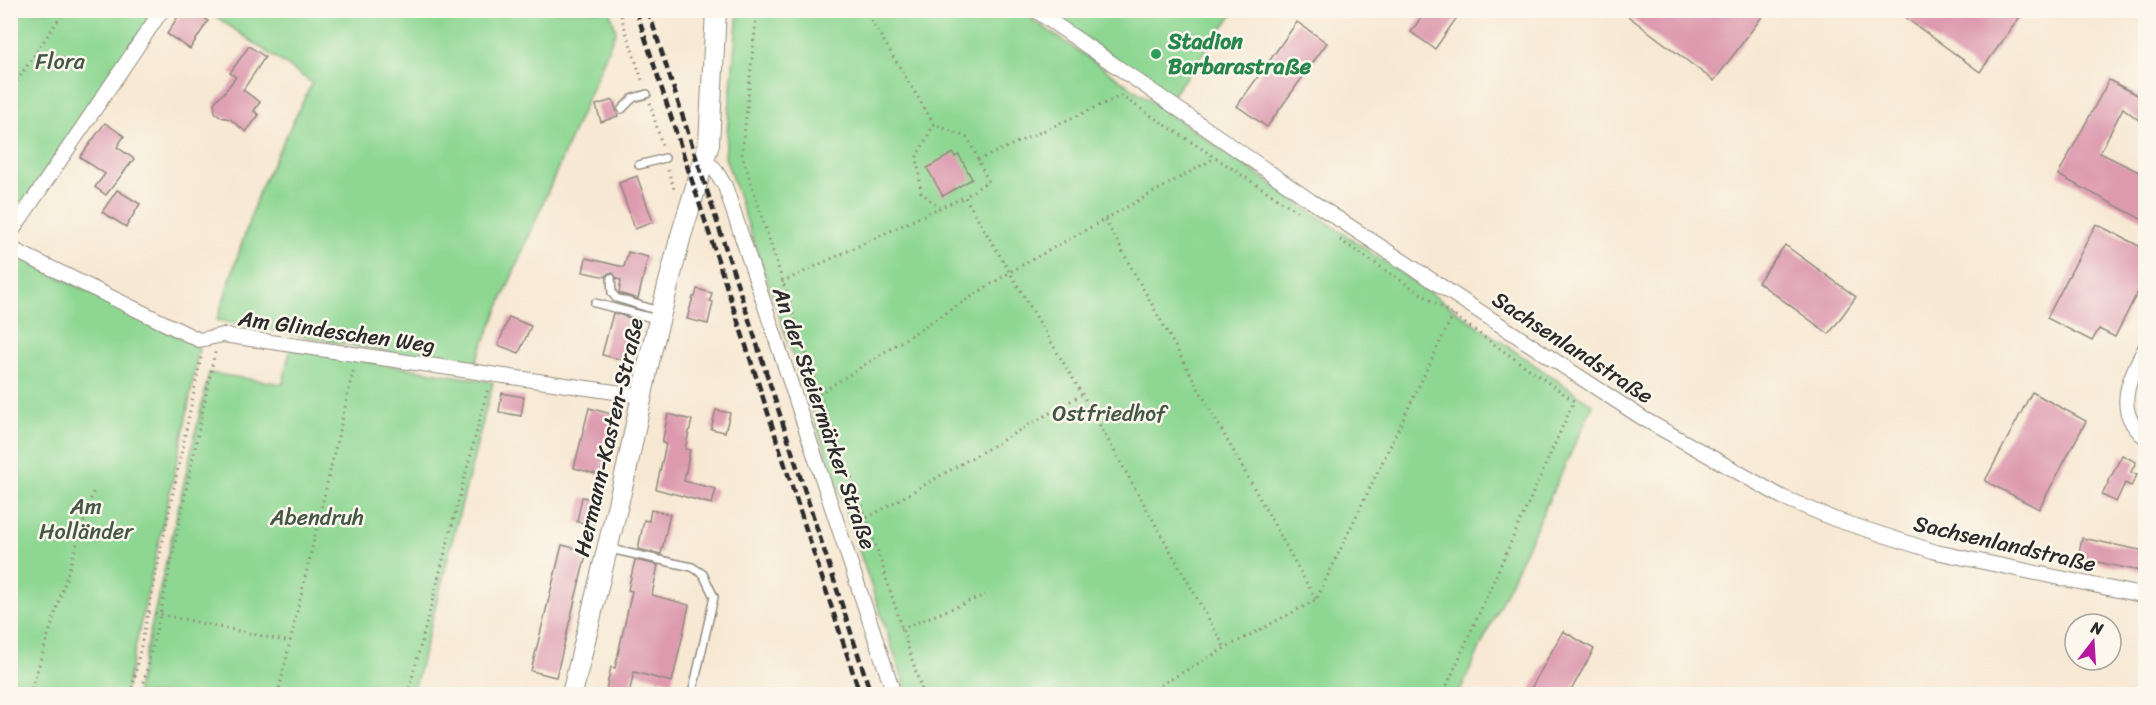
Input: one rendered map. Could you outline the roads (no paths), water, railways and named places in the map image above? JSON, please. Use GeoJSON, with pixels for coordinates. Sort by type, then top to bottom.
{"type":"FeatureCollection","features":[{"type":"Feature","properties":{"kind":"street"},"geometry":{"type":"LineString","coordinates":[[10,234],[162,10]]}},
{"type":"Feature","properties":{"kind":"street","name":"Hermann-Kasten-Straße"},"geometry":{"type":"LineString","coordinates":[[572,694],[608,549],[660,315],[705,161],[711,124],[716,10]]}},
{"type":"Feature","properties":{"kind":"street","name":"Sachsenlandstraße"},"geometry":{"type":"LineString","coordinates":[[1035,10],[1311,201],[1644,419],[1782,497],[1834,519],[1936,552],[2145,596]]}},
{"type":"Feature","properties":{"kind":"street","name":"An der Steiermärker Straße"},"geometry":{"type":"LineString","coordinates":[[705,161],[714,168],[725,186],[894,694]]}},
{"type":"Feature","properties":{"kind":"street","name":"Am Glindeschen Weg"},"geometry":{"type":"LineString","coordinates":[[10,248],[192,337],[205,339],[219,336],[358,354],[642,396]]}},
{"type":"Feature","properties":{"kind":"street"},"geometry":{"type":"LineString","coordinates":[[2145,346],[2126,387],[2126,404],[2131,420],[2145,438]]}},
{"type":"Feature","properties":{"kind":"lane"},"geometry":{"type":"LineString","coordinates":[[622,109],[633,98],[647,94]]}},
{"type":"Feature","properties":{"kind":"lane"},"geometry":{"type":"LineString","coordinates":[[639,165],[665,158]]}},
{"type":"Feature","properties":{"kind":"lane"},"geometry":{"type":"LineString","coordinates":[[611,278],[610,287],[616,298],[660,315]]}},
{"type":"Feature","properties":{"kind":"lane"},"geometry":{"type":"LineString","coordinates":[[595,303],[660,315]]}},
{"type":"Feature","properties":{"kind":"lane"},"geometry":{"type":"LineString","coordinates":[[608,549],[692,567],[703,574],[714,597],[692,694]]}},
{"type":"Feature","properties":{"kind":"railway"},"geometry":{"type":"LineString","coordinates":[[636,10],[860,694]]}},
{"type":"Feature","properties":{"kind":"railway"},"geometry":{"type":"LineString","coordinates":[[648,10],[871,694]]}},
{"type":"Feature","properties":{"kind":"place","name":"Stadion Barbarastraße"},"geometry":{"type":"Point","coordinates":[1156,54]}},
{"type":"Feature","properties":{"kind":"park label","name":"Flora"},"geometry":{"type":"Point","coordinates":[60,61]}},
{"type":"Feature","properties":{"kind":"park label","name":"Ostfriedhof"},"geometry":{"type":"Point","coordinates":[1109,413]}},
{"type":"Feature","properties":{"kind":"park label","name":"Abendruh"},"geometry":{"type":"Point","coordinates":[317,517]}},
{"type":"Feature","properties":{"kind":"park label","name":"Am Holländer"},"geometry":{"type":"Point","coordinates":[86,518]}}]}
